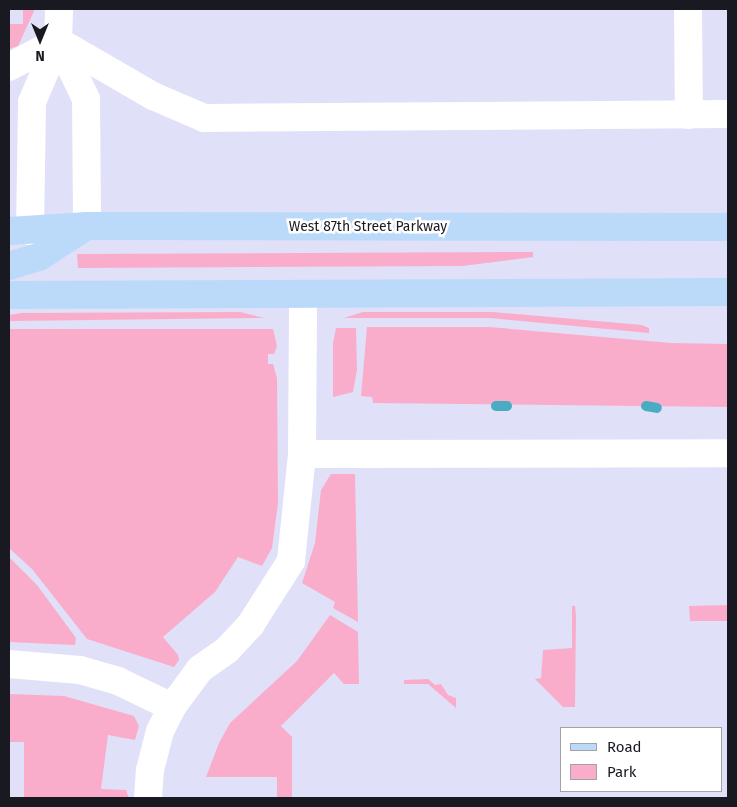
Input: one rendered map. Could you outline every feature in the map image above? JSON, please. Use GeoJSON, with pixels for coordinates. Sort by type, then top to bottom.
{"type":"FeatureCollection","features":[{"type":"Feature","properties":{"kind":"main road","name":"West 87th Street Parkway"},"geometry":{"type":"LineString","coordinates":[[20,231],[87,226],[728,228]]}},
{"type":"Feature","properties":{"kind":"main road"},"geometry":{"type":"LineString","coordinates":[[9,266],[39,257],[87,226]]}},
{"type":"Feature","properties":{"kind":"main road"},"geometry":{"type":"LineString","coordinates":[[9,295],[728,292]]}},
{"type":"Feature","properties":{"kind":"lane"},"geometry":{"type":"LineString","coordinates":[[20,231],[32,102],[58,41],[59,9]]}},
{"type":"Feature","properties":{"kind":"lane"},"geometry":{"type":"LineString","coordinates":[[688,9],[689,115]]}},
{"type":"Feature","properties":{"kind":"lane"},"geometry":{"type":"LineString","coordinates":[[9,67],[58,41]]}},
{"type":"Feature","properties":{"kind":"lane"},"geometry":{"type":"LineString","coordinates":[[58,41],[153,96],[204,118],[728,114]]}},
{"type":"Feature","properties":{"kind":"lane"},"geometry":{"type":"LineString","coordinates":[[58,41],[86,99],[87,226]]}},
{"type":"Feature","properties":{"kind":"lane"},"geometry":{"type":"LineString","coordinates":[[148,798],[150,770],[160,731],[172,707],[200,669],[227,650],[251,624],[283,578],[291,561],[296,529],[302,454],[303,294]]}},
{"type":"Feature","properties":{"kind":"lane"},"geometry":{"type":"LineString","coordinates":[[302,454],[728,452]]}},
{"type":"Feature","properties":{"kind":"lane"},"geometry":{"type":"LineString","coordinates":[[9,664],[80,670],[118,681],[172,707]]}},
{"type":"Feature","properties":{"kind":"green space"},"geometry":{"type":"Polygon","coordinates":[[[23,9],[35,9],[18,46],[9,49],[9,24],[23,24],[23,9]]]}},
{"type":"Feature","properties":{"kind":"green space"},"geometry":{"type":"Polygon","coordinates":[[[533,252],[533,257],[462,266],[78,268],[77,254],[533,252]]]}},
{"type":"Feature","properties":{"kind":"green space"},"geometry":{"type":"Polygon","coordinates":[[[240,312],[264,318],[9,321],[9,315],[21,313],[240,312]]]}},
{"type":"Feature","properties":{"kind":"green space"},"geometry":{"type":"Polygon","coordinates":[[[363,312],[493,312],[642,325],[649,328],[649,333],[490,318],[344,318],[363,312]]]}},
{"type":"Feature","properties":{"kind":"green space"},"geometry":{"type":"Polygon","coordinates":[[[367,327],[489,327],[671,343],[728,344],[728,407],[373,403],[372,397],[361,396],[367,327]]]}},
{"type":"Feature","properties":{"kind":"green space"},"geometry":{"type":"Polygon","coordinates":[[[336,328],[356,328],[357,370],[353,392],[333,397],[333,343],[336,328]]]}},
{"type":"Feature","properties":{"kind":"green space"},"geometry":{"type":"Polygon","coordinates":[[[9,329],[273,329],[277,346],[274,354],[268,354],[268,364],[273,364],[277,378],[278,503],[272,548],[262,566],[238,557],[215,592],[163,637],[178,655],[179,660],[174,667],[87,639],[32,569],[9,548],[9,329]]]}},
{"type":"Feature","properties":{"kind":"green space"},"geometry":{"type":"Polygon","coordinates":[[[331,474],[355,474],[358,622],[333,608],[335,602],[302,583],[315,543],[321,490],[331,474]]]}},
{"type":"Feature","properties":{"kind":"green space"},"geometry":{"type":"Polygon","coordinates":[[[9,557],[37,585],[76,638],[75,645],[9,642],[9,557]]]}},
{"type":"Feature","properties":{"kind":"green space"},"geometry":{"type":"Polygon","coordinates":[[[728,605],[728,621],[690,621],[689,606],[728,605]]]}},
{"type":"Feature","properties":{"kind":"green space"},"geometry":{"type":"Polygon","coordinates":[[[572,606],[575,606],[576,616],[575,707],[563,707],[535,679],[541,678],[543,650],[572,648],[572,606]]]}},
{"type":"Feature","properties":{"kind":"green space"},"geometry":{"type":"Polygon","coordinates":[[[330,615],[358,632],[359,684],[344,684],[334,673],[281,726],[292,737],[292,798],[277,798],[277,777],[206,777],[219,743],[230,723],[297,661],[330,615]]]}},
{"type":"Feature","properties":{"kind":"green space"},"geometry":{"type":"Polygon","coordinates":[[[428,679],[435,685],[441,684],[448,695],[456,698],[456,708],[428,684],[404,684],[404,680],[428,679]]]}},
{"type":"Feature","properties":{"kind":"green space"},"geometry":{"type":"Polygon","coordinates":[[[9,694],[64,696],[134,716],[139,726],[135,740],[108,735],[101,789],[126,790],[129,798],[24,798],[24,742],[9,742],[9,694]]]}},
{"type":"Feature","properties":{"kind":"waterway"},"geometry":{"type":"LineString","coordinates":[[496,406],[507,406]]}},
{"type":"Feature","properties":{"kind":"waterway"},"geometry":{"type":"LineString","coordinates":[[646,406],[657,408]]}}]}
